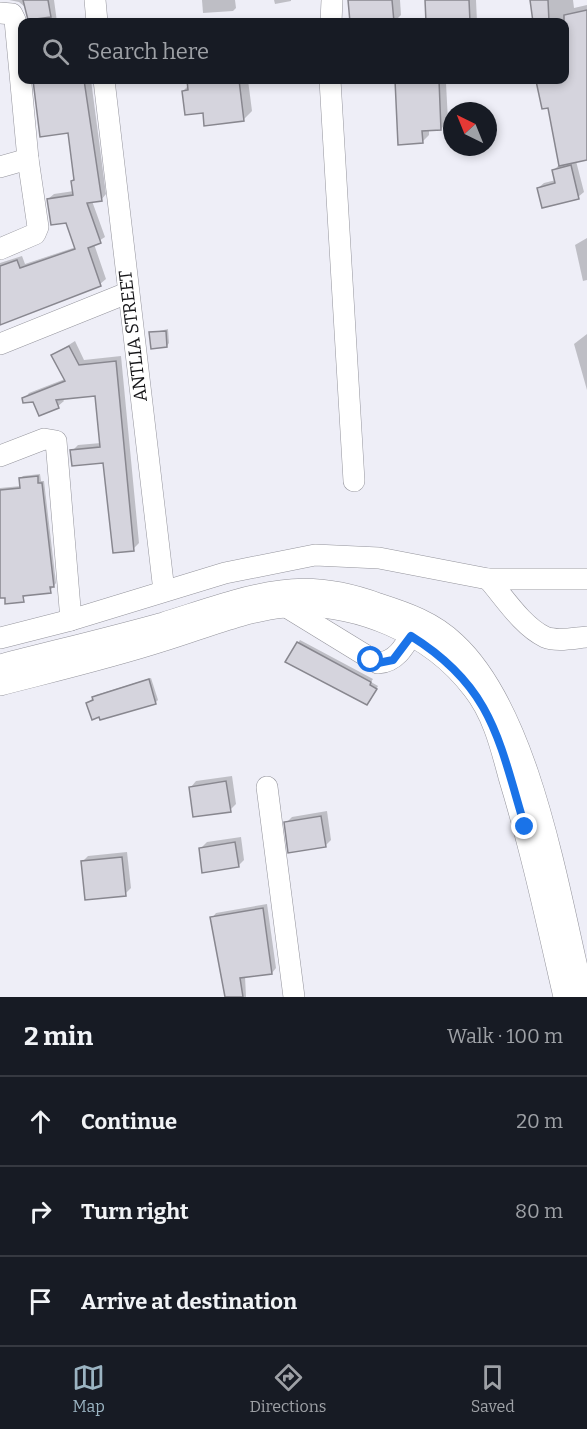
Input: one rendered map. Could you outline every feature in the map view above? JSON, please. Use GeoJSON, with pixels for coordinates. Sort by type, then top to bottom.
{"type":"FeatureCollection","features":[{"type":"Feature","properties":{"kind":"street"},"geometry":{"type":"LineString","coordinates":[[95,0],[97,18]]}},
{"type":"Feature","properties":{"kind":"street"},"geometry":{"type":"LineString","coordinates":[[331,18],[332,0]]}},
{"type":"Feature","properties":{"kind":"street"},"geometry":{"type":"LineString","coordinates":[[0,13],[12,14],[15,20],[18,52]]}},
{"type":"Feature","properties":{"kind":"street"},"geometry":{"type":"LineString","coordinates":[[0,249],[35,234],[38,227],[28,159],[21,84]]}},
{"type":"Feature","properties":{"kind":"street","name":"ANTLIA STREET"},"geometry":{"type":"LineString","coordinates":[[104,84],[127,292],[164,591]]}},
{"type":"Feature","properties":{"kind":"street"},"geometry":{"type":"LineString","coordinates":[[330,84],[354,481]]}},
{"type":"Feature","properties":{"kind":"street"},"geometry":{"type":"LineString","coordinates":[[0,167],[28,159]]}},
{"type":"Feature","properties":{"kind":"street"},"geometry":{"type":"LineString","coordinates":[[0,344],[127,292]]}},
{"type":"Feature","properties":{"kind":"street"},"geometry":{"type":"LineString","coordinates":[[0,456],[44,439],[56,441],[72,620]]}},
{"type":"Feature","properties":{"kind":"street"},"geometry":{"type":"LineString","coordinates":[[0,638],[72,620],[239,569],[315,555],[379,558],[488,579],[587,579]]}},
{"type":"Feature","properties":{"kind":"street"},"geometry":{"type":"LineString","coordinates":[[488,579],[526,622],[544,636],[557,640],[587,637]]}},
{"type":"Feature","properties":{"kind":"street"},"geometry":{"type":"LineString","coordinates":[[0,665],[150,626],[250,596],[284,599],[416,627],[434,650],[474,689],[504,731],[539,810],[584,997]]}},
{"type":"Feature","properties":{"kind":"street"},"geometry":{"type":"LineString","coordinates":[[284,599],[378,663],[393,660],[416,627]]}},
{"type":"Feature","properties":{"kind":"street"},"geometry":{"type":"LineString","coordinates":[[0,685],[103,659],[264,610],[284,599]]}},
{"type":"Feature","properties":{"kind":"street"},"geometry":{"type":"LineString","coordinates":[[504,731],[564,997]]}},
{"type":"Feature","properties":{"kind":"street"},"geometry":{"type":"LineString","coordinates":[[267,788],[294,997]]}},
{"type":"Feature","properties":{"kind":"building"},"geometry":{"type":"Polygon","coordinates":[[[23,0],[48,0],[51,17],[28,18],[23,0]]]}},
{"type":"Feature","properties":{"kind":"building"},"geometry":{"type":"Polygon","coordinates":[[[348,0],[392,0],[394,18],[350,18],[348,0]]]}},
{"type":"Feature","properties":{"kind":"building"},"geometry":{"type":"Polygon","coordinates":[[[425,0],[469,0],[470,18],[426,18],[425,0]]]}},
{"type":"Feature","properties":{"kind":"building"},"geometry":{"type":"Polygon","coordinates":[[[530,0],[548,0],[549,18],[532,18],[530,0]]]}},
{"type":"Feature","properties":{"kind":"building"},"geometry":{"type":"Polygon","coordinates":[[[587,10],[587,160],[559,166],[548,108],[542,109],[537,84],[569,84],[569,18],[564,18],[564,15],[587,10]]]}},
{"type":"Feature","properties":{"kind":"building"},"geometry":{"type":"Polygon","coordinates":[[[33,84],[85,84],[102,201],[87,203],[101,243],[88,248],[101,286],[0,325],[0,266],[17,260],[20,268],[75,249],[66,223],[51,225],[47,199],[73,195],[71,181],[74,180],[68,133],[40,137],[33,84]]]}},
{"type":"Feature","properties":{"kind":"building"},"geometry":{"type":"Polygon","coordinates":[[[187,84],[239,84],[244,121],[204,126],[203,113],[185,115],[182,91],[188,90],[187,84]]]}},
{"type":"Feature","properties":{"kind":"building"},"geometry":{"type":"Polygon","coordinates":[[[395,84],[439,84],[441,130],[422,131],[423,143],[398,145],[395,84]]]}},
{"type":"Feature","properties":{"kind":"building"},"geometry":{"type":"Polygon","coordinates":[[[571,165],[579,199],[542,208],[537,188],[555,183],[552,170],[571,165]]]}},
{"type":"Feature","properties":{"kind":"building"},"geometry":{"type":"Polygon","coordinates":[[[166,331],[167,347],[151,349],[149,332],[166,331]]]}},
{"type":"Feature","properties":{"kind":"building"},"geometry":{"type":"Polygon","coordinates":[[[69,346],[79,365],[116,361],[134,551],[113,553],[103,463],[72,466],[70,450],[100,447],[95,396],[56,400],[59,408],[39,416],[33,402],[23,403],[22,398],[65,381],[51,355],[69,346]]]}},
{"type":"Feature","properties":{"kind":"building"},"geometry":{"type":"Polygon","coordinates":[[[38,476],[38,483],[42,483],[54,587],[50,587],[51,593],[23,596],[24,602],[5,604],[5,598],[0,598],[0,490],[20,488],[19,478],[38,476]]]}},
{"type":"Feature","properties":{"kind":"building"},"geometry":{"type":"Polygon","coordinates":[[[297,642],[371,682],[370,685],[377,689],[367,705],[285,662],[297,642]]]}},
{"type":"Feature","properties":{"kind":"building"},"geometry":{"type":"Polygon","coordinates":[[[149,679],[156,704],[100,720],[99,717],[92,720],[86,703],[93,700],[92,697],[149,679]]]}},
{"type":"Feature","properties":{"kind":"building"},"geometry":{"type":"Polygon","coordinates":[[[226,781],[231,812],[193,817],[189,787],[226,781]]]}},
{"type":"Feature","properties":{"kind":"building"},"geometry":{"type":"Polygon","coordinates":[[[321,816],[326,847],[288,853],[284,822],[321,816]]]}},
{"type":"Feature","properties":{"kind":"building"},"geometry":{"type":"Polygon","coordinates":[[[235,842],[239,867],[202,873],[199,848],[235,842]]]}},
{"type":"Feature","properties":{"kind":"building"},"geometry":{"type":"Polygon","coordinates":[[[122,857],[126,896],[85,900],[81,861],[122,857]]]}},
{"type":"Feature","properties":{"kind":"building"},"geometry":{"type":"Polygon","coordinates":[[[263,908],[272,974],[240,978],[243,997],[225,997],[210,917],[263,908]]]}},
{"type":"Feature","properties":{"kind":"route"},"geometry":{"type":"LineString","coordinates":[[371,660],[378,663],[393,660],[411,636],[434,650],[452,665],[474,689],[497,734],[525,827]]}}]}
